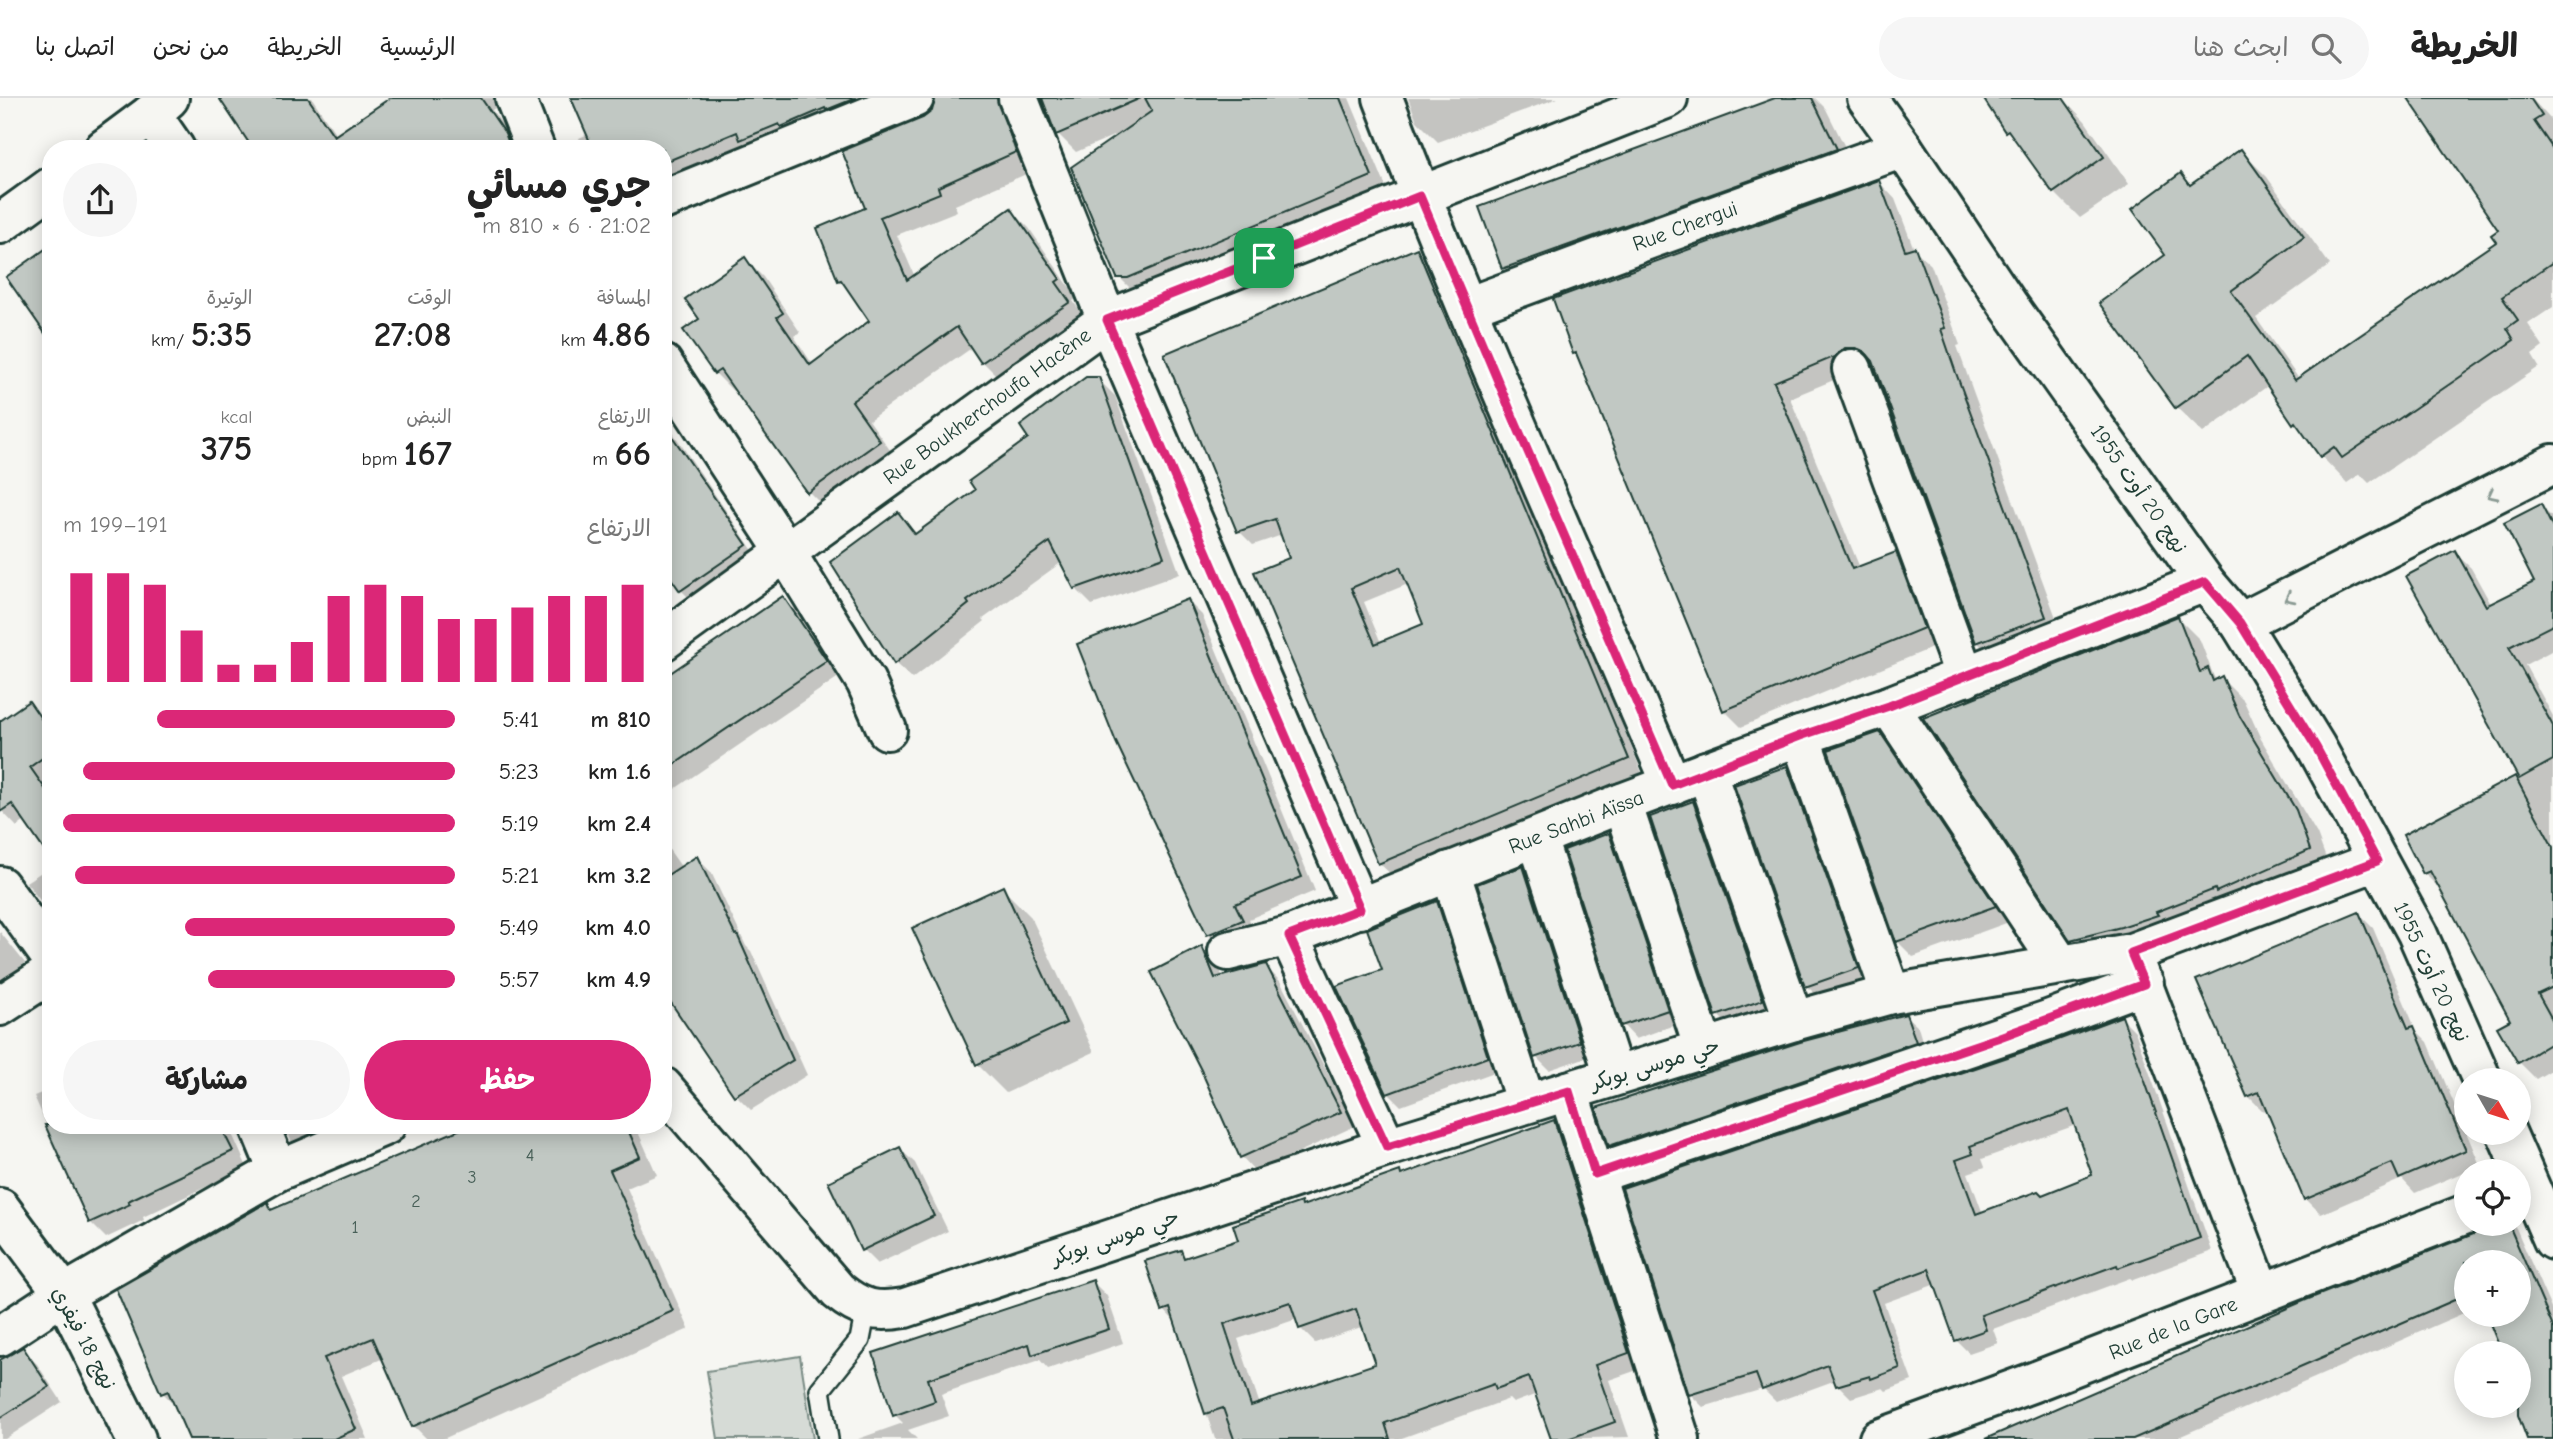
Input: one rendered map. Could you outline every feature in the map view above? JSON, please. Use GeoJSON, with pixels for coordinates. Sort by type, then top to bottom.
{"type":"FeatureCollection","features":[{"type":"Feature","properties":{"kind":"street"},"geometry":{"type":"LineString","coordinates":[[514,98],[531,140]]}},
{"type":"Feature","properties":{"kind":"street"},"geometry":{"type":"LineString","coordinates":[[672,196],[914,98]]}},
{"type":"Feature","properties":{"kind":"street"},"geometry":{"type":"LineString","coordinates":[[1018,98],[1107,320],[1360,909]]}},
{"type":"Feature","properties":{"kind":"street"},"geometry":{"type":"LineString","coordinates":[[1383,98],[1420,196],[1467,307],[1689,778],[1794,1021]]}},
{"type":"Feature","properties":{"kind":"street","name":"Rue Boukherchoufa Hacène"},"geometry":{"type":"LineString","coordinates":[[672,634],[1107,320],[1668,98]]}},
{"type":"Feature","properties":{"kind":"street","name":"نهج 20 أوت 1955"},"geometry":{"type":"LineString","coordinates":[[1867,98],[2009,306],[2205,582],[2240,623],[2316,747],[2417,933],[2477,1068]]}},
{"type":"Feature","properties":{"kind":"street"},"geometry":{"type":"LineString","coordinates":[[116,140],[160,106],[172,140]]}},
{"type":"Feature","properties":{"kind":"street","name":"Rue Chergui"},"geometry":{"type":"LineString","coordinates":[[1467,307],[1903,148]]}},
{"type":"Feature","properties":{"kind":"street"},"geometry":{"type":"LineString","coordinates":[[0,224],[42,194]]}},
{"type":"Feature","properties":{"kind":"street"},"geometry":{"type":"LineString","coordinates":[[1852,369],[1965,677]]}},
{"type":"Feature","properties":{"kind":"street"},"geometry":{"type":"LineString","coordinates":[[672,378],[785,551],[866,682],[887,730]]}},
{"type":"Feature","properties":{"kind":"street"},"geometry":{"type":"LineString","coordinates":[[2240,623],[2553,464]]}},
{"type":"Feature","properties":{"kind":"street","name":"Rue Sahbi Aïssa"},"geometry":{"type":"LineString","coordinates":[[1228,951],[1289,936],[1622,803],[1800,736],[1889,706],[2205,582]]}},
{"type":"Feature","properties":{"kind":"street"},"geometry":{"type":"LineString","coordinates":[[1889,706],[2060,964]]}},
{"type":"Feature","properties":{"kind":"street"},"geometry":{"type":"LineString","coordinates":[[1800,736],[1891,994]]}},
{"type":"Feature","properties":{"kind":"street"},"geometry":{"type":"LineString","coordinates":[[1622,803],[1704,1049]]}},
{"type":"Feature","properties":{"kind":"street"},"geometry":{"type":"LineString","coordinates":[[1537,838],[1614,1075]]}},
{"type":"Feature","properties":{"kind":"street","name":"حي موسى بوبكر"},"geometry":{"type":"LineString","coordinates":[[866,1308],[886,1311],[905,1308],[1387,1147],[1614,1075],[1891,994],[2060,964],[2137,969],[2377,861]]}},
{"type":"Feature","properties":{"kind":"street"},"geometry":{"type":"LineString","coordinates":[[1450,871],[1526,1103]]}},
{"type":"Feature","properties":{"kind":"street"},"geometry":{"type":"LineString","coordinates":[[0,886],[42,944]]}},
{"type":"Feature","properties":{"kind":"street"},"geometry":{"type":"LineString","coordinates":[[1289,936],[1387,1147]]}},
{"type":"Feature","properties":{"kind":"street"},"geometry":{"type":"LineString","coordinates":[[1595,1174],[2022,1029],[2137,969],[2261,1293]]}},
{"type":"Feature","properties":{"kind":"street"},"geometry":{"type":"LineString","coordinates":[[0,1006],[42,979]]}},
{"type":"Feature","properties":{"kind":"street"},"geometry":{"type":"LineString","coordinates":[[1569,1091],[1680,1439]]}},
{"type":"Feature","properties":{"kind":"street"},"geometry":{"type":"LineString","coordinates":[[672,1097],[838,1291],[852,1303],[866,1308]]}},
{"type":"Feature","properties":{"kind":"street"},"geometry":{"type":"LineString","coordinates":[[263,1134],[278,1171]]}},
{"type":"Feature","properties":{"kind":"street"},"geometry":{"type":"LineString","coordinates":[[0,1336],[64,1294],[278,1171],[365,1134]]}},
{"type":"Feature","properties":{"kind":"street"},"geometry":{"type":"LineString","coordinates":[[2512,1145],[2534,1188],[2553,1240]]}},
{"type":"Feature","properties":{"kind":"street","name":"نهج 18 فيفري"},"geometry":{"type":"LineString","coordinates":[[0,1208],[64,1294],[136,1439]]}},
{"type":"Feature","properties":{"kind":"street","name":"Rue de la Gare"},"geometry":{"type":"LineString","coordinates":[[1902,1435],[2454,1219]]}},
{"type":"Feature","properties":{"kind":"lane"},"geometry":{"type":"LineString","coordinates":[[828,1439],[820,1390],[860,1340],[866,1308]]}},
{"type":"Feature","properties":{"kind":"shaded area"},"geometry":{"type":"Polygon","coordinates":[[[800,1356],[813,1439],[718,1439],[707,1371],[800,1356]]]}},
{"type":"Feature","properties":{"kind":"building"},"geometry":{"type":"Polygon","coordinates":[[[219,98],[308,98],[334,136],[390,98],[481,98],[508,140],[247,140],[219,98]]]}},
{"type":"Feature","properties":{"kind":"building"},"geometry":{"type":"Polygon","coordinates":[[[571,98],[856,98],[740,140],[737,132],[672,159],[672,140],[589,140],[571,98]]]}},
{"type":"Feature","properties":{"kind":"building"},"geometry":{"type":"Polygon","coordinates":[[[935,98],[997,98],[1016,152],[938,187],[940,193],[880,217],[907,280],[1011,208],[1060,279],[1056,282],[1070,302],[981,363],[957,327],[852,401],[880,441],[807,493],[720,370],[714,374],[683,330],[699,319],[685,299],[745,257],[783,313],[777,317],[810,365],[869,321],[841,280],[838,281],[817,228],[865,208],[842,151],[923,118],[932,111],[935,98]]]}},
{"type":"Feature","properties":{"kind":"building"},"geometry":{"type":"Polygon","coordinates":[[[1042,98],[1141,98],[1056,135],[1042,98]]]}},
{"type":"Feature","properties":{"kind":"building"},"geometry":{"type":"Polygon","coordinates":[[[1145,98],[1340,98],[1372,176],[1128,278],[1117,278],[1071,167],[1152,111],[1145,98]]]}},
{"type":"Feature","properties":{"kind":"building"},"geometry":{"type":"Polygon","coordinates":[[[1775,98],[1812,98],[1837,149],[1502,269],[1479,207],[1775,98]]]}},
{"type":"Feature","properties":{"kind":"building"},"geometry":{"type":"Polygon","coordinates":[[[1983,98],[2063,98],[2104,157],[2053,193],[2008,130],[2005,132],[1983,98]]]}},
{"type":"Feature","properties":{"kind":"building"},"geometry":{"type":"Polygon","coordinates":[[[2408,98],[2530,98],[2542,116],[2534,121],[2553,149],[2553,262],[2502,297],[2518,320],[2507,328],[2514,340],[2342,458],[2334,447],[2320,457],[2295,422],[2293,424],[2247,356],[2175,408],[2099,303],[2165,255],[2132,209],[2181,173],[2190,185],[2241,149],[2304,237],[2231,291],[2295,380],[2496,242],[2491,235],[2498,230],[2408,98]]]}},
{"type":"Feature","properties":{"kind":"building"},"geometry":{"type":"Polygon","coordinates":[[[1879,180],[1905,250],[1915,247],[1945,328],[1941,329],[1956,373],[2046,617],[1976,643],[1873,361],[1865,352],[1856,348],[1845,348],[1834,357],[1774,382],[1852,569],[1896,552],[1924,628],[1723,711],[1576,353],[1573,354],[1553,299],[1879,180]]]}},
{"type":"Feature","properties":{"kind":"building"},"geometry":{"type":"Polygon","coordinates":[[[1417,248],[1629,759],[1378,864],[1254,572],[1289,558],[1275,519],[1237,532],[1164,354],[1417,248]],[[1400,567],[1351,588],[1375,644],[1423,624],[1400,567]]]}},
{"type":"Feature","properties":{"kind":"building"},"geometry":{"type":"Polygon","coordinates":[[[42,251],[42,329],[6,277],[42,251]]]}},
{"type":"Feature","properties":{"kind":"building"},"geometry":{"type":"Polygon","coordinates":[[[1086,377],[1099,377],[1164,557],[1074,589],[1050,542],[967,601],[969,604],[894,664],[830,562],[898,512],[915,534],[975,490],[969,481],[1028,438],[1020,426],[1086,377]]]}},
{"type":"Feature","properties":{"kind":"building"},"geometry":{"type":"Polygon","coordinates":[[[672,436],[747,545],[680,591],[672,580],[672,436]]]}},
{"type":"Feature","properties":{"kind":"building"},"geometry":{"type":"Polygon","coordinates":[[[2541,504],[2553,528],[2553,625],[2509,647],[2553,726],[2553,760],[2519,779],[2406,576],[2455,550],[2486,606],[2534,582],[2504,523],[2541,504]]]}},
{"type":"Feature","properties":{"kind":"building"},"geometry":{"type":"Polygon","coordinates":[[[783,596],[827,661],[672,766],[672,672],[783,596]]]}},
{"type":"Feature","properties":{"kind":"building"},"geometry":{"type":"Polygon","coordinates":[[[1188,599],[1302,877],[1235,904],[1243,920],[1207,935],[1116,742],[1077,644],[1188,599]]]}},
{"type":"Feature","properties":{"kind":"building"},"geometry":{"type":"Polygon","coordinates":[[[2178,616],[2200,672],[2208,668],[2213,681],[2222,676],[2239,715],[2296,810],[2310,850],[2216,892],[2215,889],[2156,912],[2158,915],[2070,940],[1923,718],[2178,616]]]}},
{"type":"Feature","properties":{"kind":"building"},"geometry":{"type":"Polygon","coordinates":[[[29,701],[42,720],[42,758],[30,767],[42,784],[42,847],[12,804],[0,812],[0,721],[29,701]]]}},
{"type":"Feature","properties":{"kind":"building"},"geometry":{"type":"Polygon","coordinates":[[[1880,732],[1996,906],[1896,942],[1828,750],[1880,732]]]}},
{"type":"Feature","properties":{"kind":"building"},"geometry":{"type":"Polygon","coordinates":[[[1787,766],[1859,968],[1805,987],[1734,785],[1787,766]]]}},
{"type":"Feature","properties":{"kind":"building"},"geometry":{"type":"Polygon","coordinates":[[[2515,776],[2553,847],[2553,987],[2538,994],[2553,1021],[2553,1042],[2518,1063],[2497,1027],[2510,1020],[2430,871],[2423,874],[2403,835],[2515,776]]]}},
{"type":"Feature","properties":{"kind":"building"},"geometry":{"type":"Polygon","coordinates":[[[1693,801],[1763,1000],[1716,1016],[1650,817],[1693,801]]]}},
{"type":"Feature","properties":{"kind":"building"},"geometry":{"type":"Polygon","coordinates":[[[1609,833],[1668,1010],[1621,1026],[1564,850],[1609,833]]]}},
{"type":"Feature","properties":{"kind":"building"},"geometry":{"type":"Polygon","coordinates":[[[697,856],[735,935],[737,934],[793,1060],[734,1096],[672,1004],[672,872],[697,856]]]}},
{"type":"Feature","properties":{"kind":"building"},"geometry":{"type":"Polygon","coordinates":[[[1523,866],[1580,1042],[1534,1058],[1477,884],[1523,866]]]}},
{"type":"Feature","properties":{"kind":"building"},"geometry":{"type":"Polygon","coordinates":[[[1003,886],[1066,1023],[976,1065],[912,928],[1003,886]]]}},
{"type":"Feature","properties":{"kind":"building"},"geometry":{"type":"Polygon","coordinates":[[[1437,901],[1488,1057],[1387,1094],[1336,986],[1382,970],[1367,929],[1437,901]]]}},
{"type":"Feature","properties":{"kind":"building"},"geometry":{"type":"Polygon","coordinates":[[[2359,912],[2408,1028],[2414,1026],[2454,1121],[2454,1145],[2464,1145],[2466,1150],[2399,1179],[2392,1163],[2304,1200],[2259,1092],[2247,1097],[2196,980],[2359,912]]]}},
{"type":"Feature","properties":{"kind":"building"},"geometry":{"type":"Polygon","coordinates":[[[1202,946],[1215,978],[1266,964],[1341,1112],[1240,1158],[1201,1070],[1151,972],[1202,946]]]}},
{"type":"Feature","properties":{"kind":"building"},"geometry":{"type":"Polygon","coordinates":[[[1906,1014],[1916,1042],[1609,1146],[1596,1108],[1800,1042],[1906,1014]]]}},
{"type":"Feature","properties":{"kind":"building"},"geometry":{"type":"Polygon","coordinates":[[[2122,1016],[2200,1238],[1981,1315],[1986,1330],[1955,1341],[1929,1269],[1872,1290],[1900,1368],[1871,1379],[1870,1376],[1836,1386],[1828,1365],[1762,1390],[1756,1374],[1689,1395],[1622,1188],[2122,1016]],[[2069,1110],[1970,1146],[1973,1154],[1956,1160],[1976,1214],[2038,1191],[2042,1195],[2092,1175],[2069,1110]]]}},
{"type":"Feature","properties":{"kind":"building"},"geometry":{"type":"Polygon","coordinates":[[[1554,1120],[1629,1353],[1595,1365],[1615,1422],[1568,1439],[1551,1439],[1529,1377],[1496,1389],[1494,1384],[1385,1423],[1390,1439],[1234,1439],[1223,1408],[1205,1414],[1170,1308],[1162,1311],[1145,1261],[1181,1250],[1184,1258],[1238,1240],[1233,1225],[1301,1202],[1302,1206],[1400,1171],[1401,1175],[1554,1120]],[[1290,1302],[1224,1324],[1251,1406],[1375,1364],[1356,1309],[1299,1329],[1290,1302]]]}},
{"type":"Feature","properties":{"kind":"building"},"geometry":{"type":"Polygon","coordinates":[[[49,1134],[224,1134],[233,1151],[128,1201],[130,1204],[89,1223],[49,1134]]]}},
{"type":"Feature","properties":{"kind":"building"},"geometry":{"type":"Polygon","coordinates":[[[449,1134],[630,1134],[640,1157],[610,1170],[673,1311],[412,1427],[373,1338],[324,1358],[356,1429],[334,1439],[189,1439],[168,1391],[161,1394],[116,1289],[268,1202],[271,1210],[449,1134]]]}},
{"type":"Feature","properties":{"kind":"building"},"geometry":{"type":"Polygon","coordinates":[[[900,1147],[934,1216],[861,1251],[828,1182],[900,1147]]]}},
{"type":"Feature","properties":{"kind":"building"},"geometry":{"type":"Polygon","coordinates":[[[2469,1236],[2514,1236],[2520,1250],[2454,1250],[2454,1300],[2133,1439],[1985,1439],[2306,1300],[2469,1236]]]}},
{"type":"Feature","properties":{"kind":"building"},"geometry":{"type":"Polygon","coordinates":[[[2531,1276],[2553,1327],[2553,1439],[2527,1439],[2519,1418],[2531,1418],[2531,1341],[2497,1341],[2491,1327],[2531,1327],[2531,1276]]]}},
{"type":"Feature","properties":{"kind":"building"},"geometry":{"type":"Polygon","coordinates":[[[1093,1280],[1109,1329],[1032,1355],[1029,1344],[928,1379],[935,1401],[893,1416],[873,1353],[1093,1280]]]}},
{"type":"Feature","properties":{"kind":"building"},"geometry":{"type":"Polygon","coordinates":[[[23,1347],[49,1387],[0,1418],[0,1360],[23,1347]]]}},
{"type":"Feature","properties":{"kind":"route"},"geometry":{"type":"LineString","coordinates":[[1420,196],[1672,785],[1800,736],[1889,706],[2205,582],[2240,623],[2316,747],[2377,861],[2131,953],[2144,984],[1997,1038],[1595,1174],[1569,1091],[1387,1147],[1289,936],[1360,909],[1107,320],[1264,258],[1420,196]]}}]}
